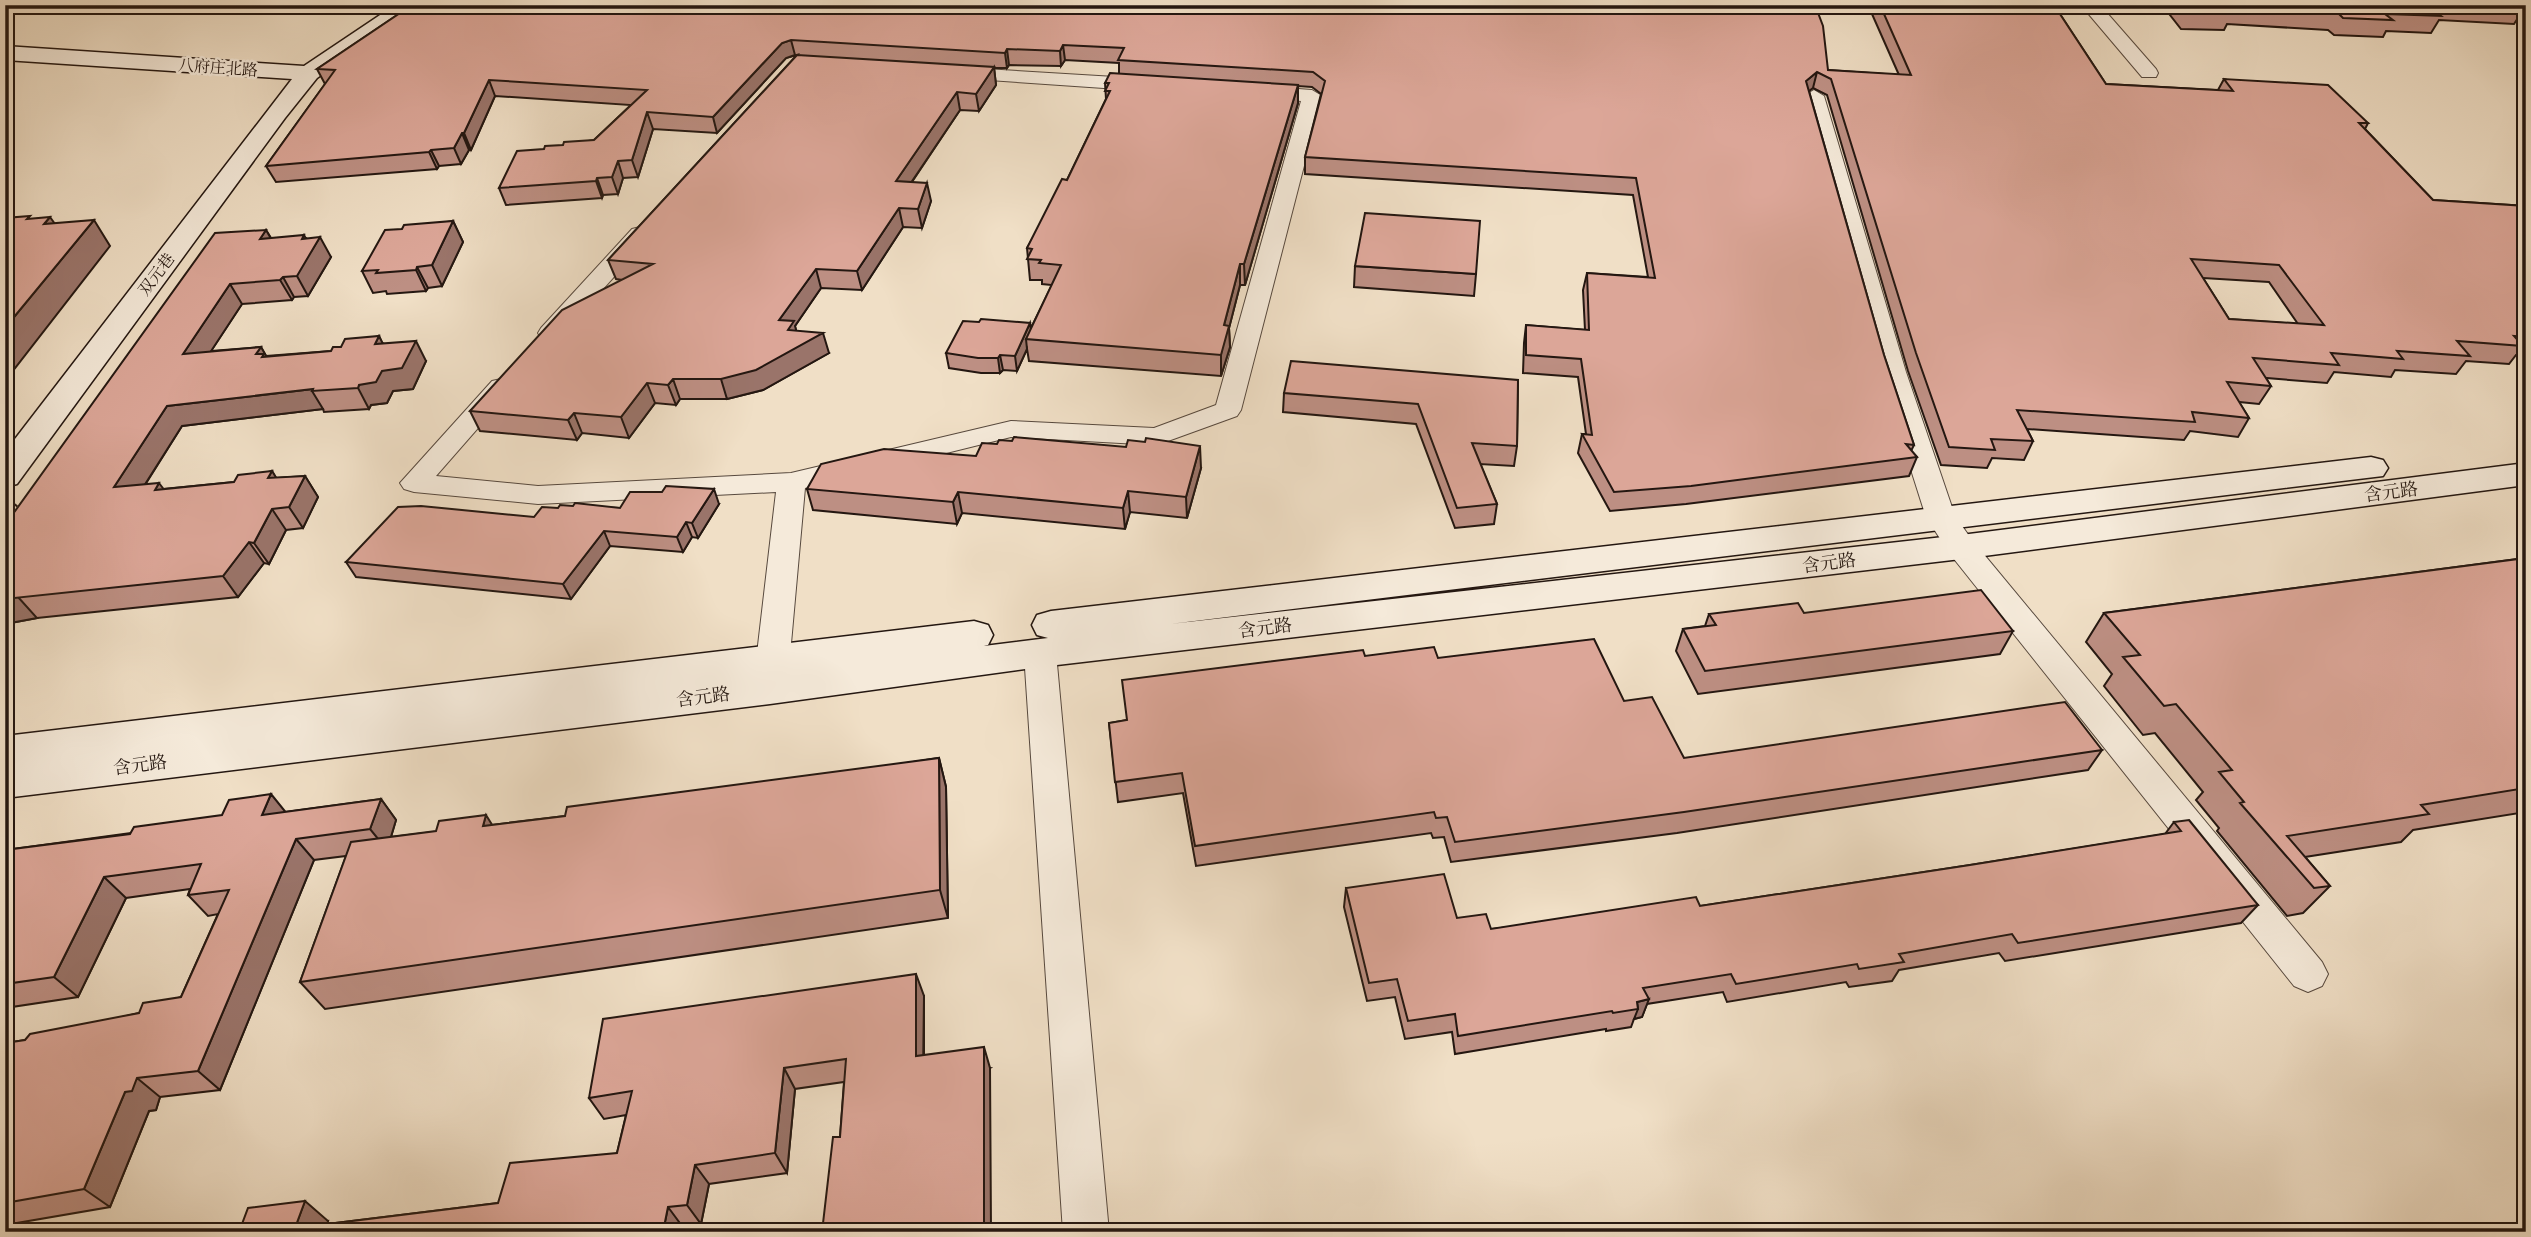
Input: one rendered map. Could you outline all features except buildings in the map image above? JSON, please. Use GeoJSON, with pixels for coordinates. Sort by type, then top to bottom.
{"type":"FeatureCollection","features":[{"type":"Feature","properties":{"kind":"main road"},"geometry":{"type":"LineString","coordinates":[[309,72],[410,5]]}},
{"type":"Feature","properties":{"kind":"main road","name":"八府庄北路"},"geometry":{"type":"LineString","coordinates":[[5,53],[309,72]]}},
{"type":"Feature","properties":{"kind":"main road","name":"双元巷"},"geometry":{"type":"LineString","coordinates":[[5,476],[309,72]]}},
{"type":"Feature","properties":{"kind":"main road","name":"含元路"},"geometry":{"type":"LineString","coordinates":[[5,781],[772,674],[1040,653],[1951,532],[2526,451]]}},
{"type":"Feature","properties":{"kind":"main road","name":"含元路"},"geometry":{"type":"LineString","coordinates":[[5,752],[772,674],[1951,532],[2526,474]]}},
{"type":"Feature","properties":{"kind":"street"},"geometry":{"type":"LineString","coordinates":[[2090,5],[2148,73]]}},
{"type":"Feature","properties":{"kind":"street"},"geometry":{"type":"LineString","coordinates":[[931,72],[1176,87]]}},
{"type":"Feature","properties":{"kind":"street"},"geometry":{"type":"LineString","coordinates":[[516,370],[414,483],[538,495],[791,482],[1011,429],[1157,437],[1228,410],[1312,96],[1230,91]]}},
{"type":"Feature","properties":{"kind":"street"},"geometry":{"type":"LineString","coordinates":[[1814,96],[1893,372],[1951,532],[2308,974]]}},
{"type":"Feature","properties":{"kind":"street"},"geometry":{"type":"LineString","coordinates":[[535,350],[656,217]]}},
{"type":"Feature","properties":{"kind":"street"},"geometry":{"type":"LineString","coordinates":[[772,674],[791,482]]}},
{"type":"Feature","properties":{"kind":"street"},"geometry":{"type":"LineString","coordinates":[[1040,653],[1086,1232]]}}]}
